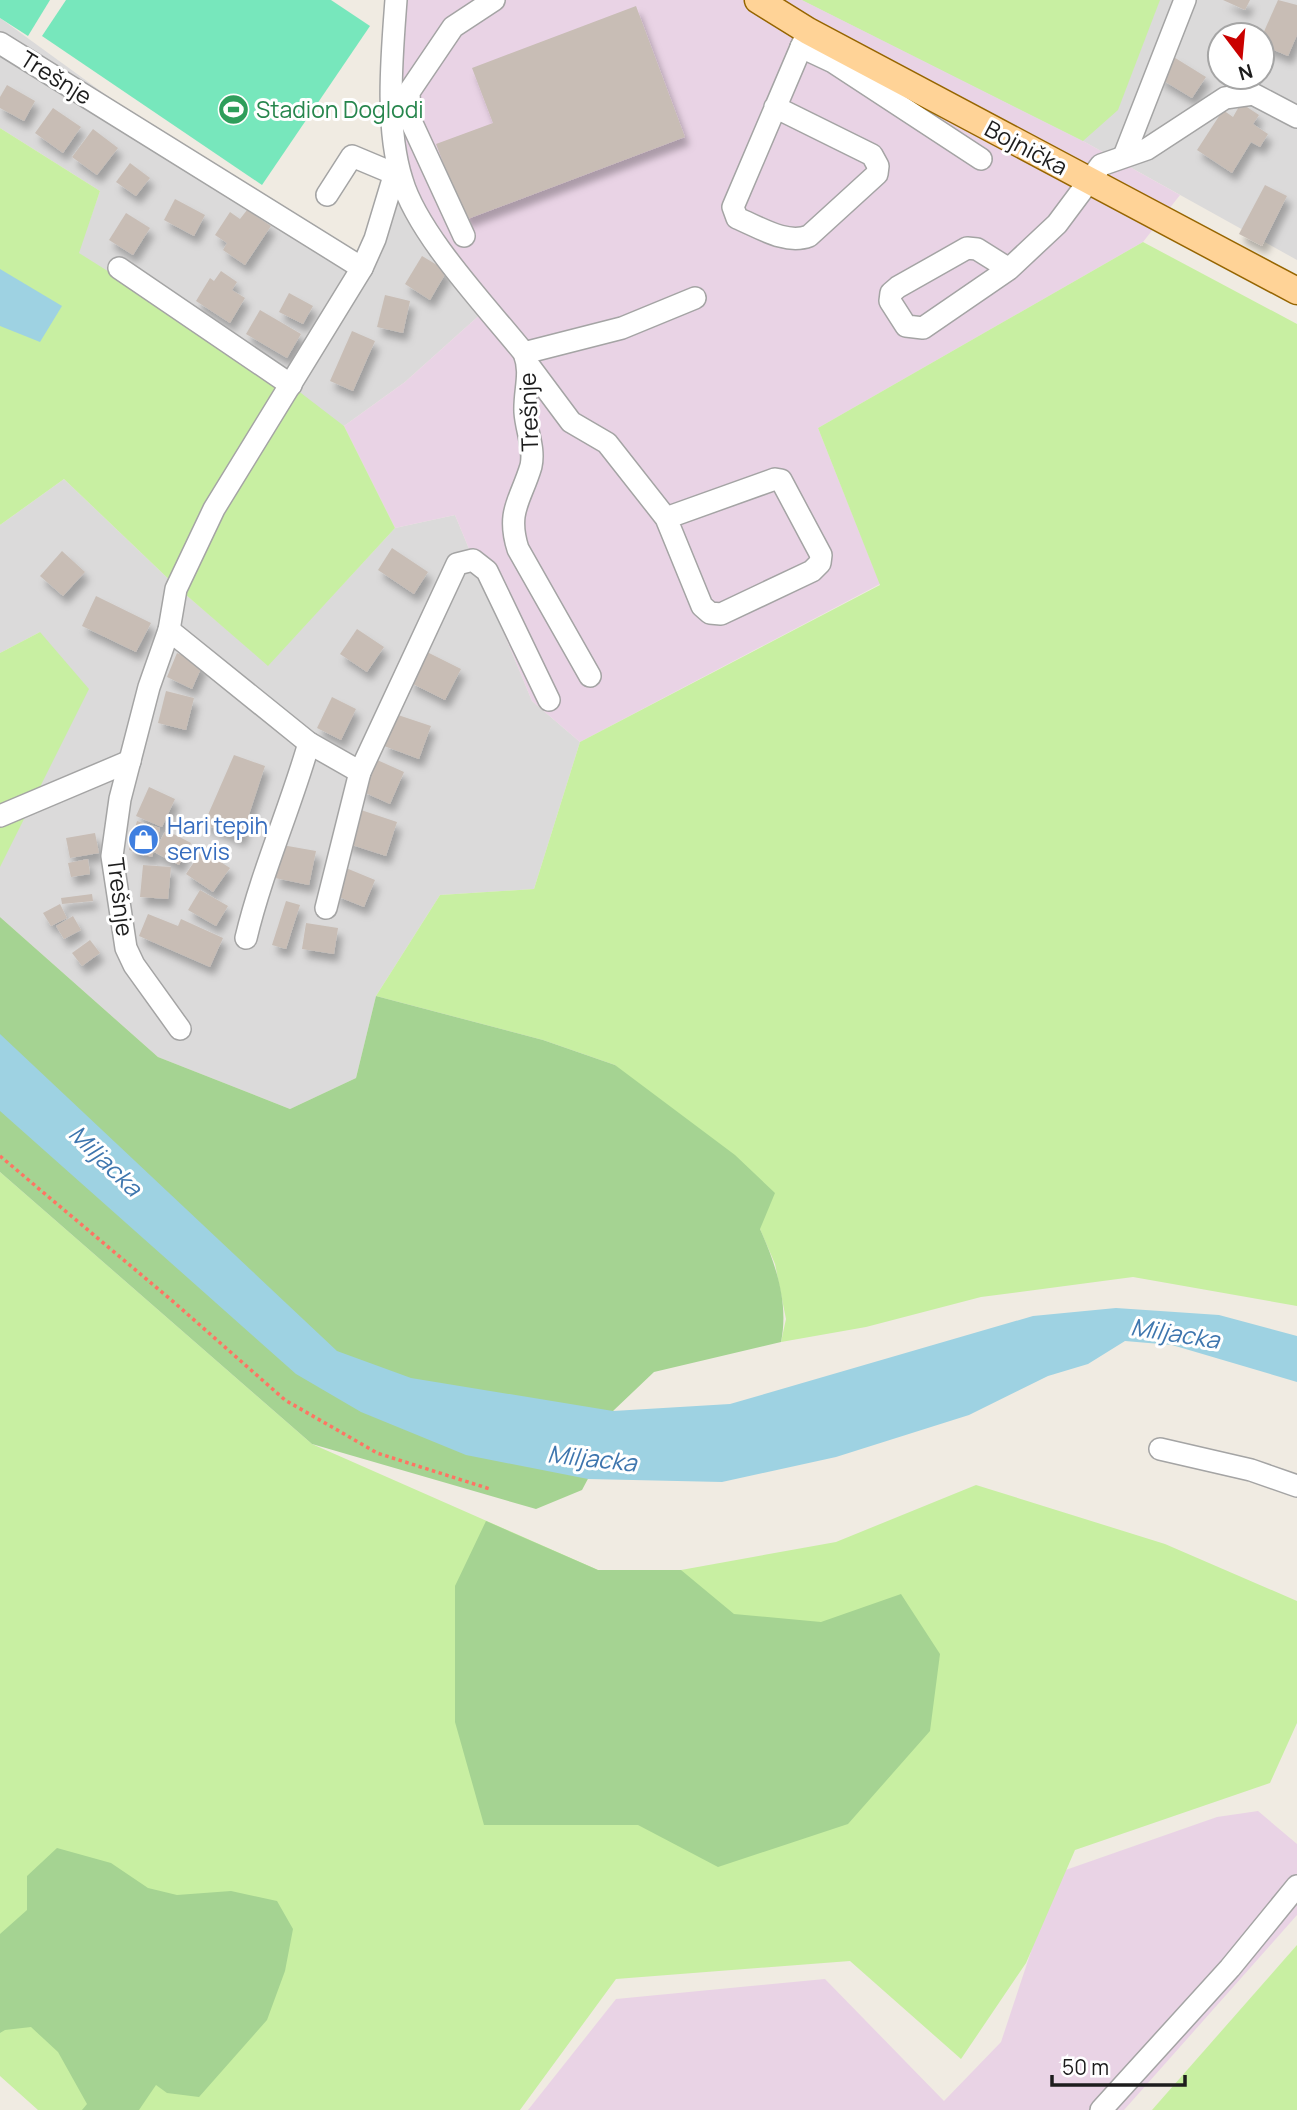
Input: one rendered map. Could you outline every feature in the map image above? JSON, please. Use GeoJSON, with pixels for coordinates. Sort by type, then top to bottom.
{"type":"FeatureCollection","features":[{"type":"Feature","properties":{"kind":"main road","name":"Bojnička"},"geometry":{"type":"LineString","coordinates":[[758,0],[804,39],[1090,182],[1297,291]]}},
{"type":"Feature","properties":{"kind":"street","name":"Trešnje"},"geometry":{"type":"LineString","coordinates":[[180,1029],[134,965],[121,927],[112,856],[120,799],[149,687],[169,629],[176,589],[214,509],[362,268],[375,239],[396,170],[391,77],[396,0]]}},
{"type":"Feature","properties":{"kind":"street"},"geometry":{"type":"LineString","coordinates":[[464,236],[410,118],[409,92],[453,27],[494,0]]}},
{"type":"Feature","properties":{"kind":"street"},"geometry":{"type":"LineString","coordinates":[[1124,156],[1185,0]]}},
{"type":"Feature","properties":{"kind":"street"},"geometry":{"type":"LineString","coordinates":[[775,107],[872,155],[878,166],[877,174],[809,236],[800,240],[737,218],[733,208],[775,107],[804,39],[833,62],[981,159]]}},
{"type":"Feature","properties":{"kind":"street","name":"Trešnje"},"geometry":{"type":"LineString","coordinates":[[0,43],[362,268]]}},
{"type":"Feature","properties":{"kind":"street"},"geometry":{"type":"LineString","coordinates":[[1009,269],[977,249],[967,248],[898,287],[890,301],[906,326],[923,328],[1009,269],[1057,224],[1101,164],[1147,149],[1225,98],[1253,94],[1297,117]]}},
{"type":"Feature","properties":{"kind":"street"},"geometry":{"type":"LineString","coordinates":[[327,195],[352,156],[396,170]]}},
{"type":"Feature","properties":{"kind":"street","name":"Trešnje"},"geometry":{"type":"LineString","coordinates":[[396,170],[439,248],[527,360],[525,414],[531,464],[516,501],[513,532],[518,550],[590,676]]}},
{"type":"Feature","properties":{"kind":"street"},"geometry":{"type":"LineString","coordinates":[[119,268],[291,385]]}},
{"type":"Feature","properties":{"kind":"street"},"geometry":{"type":"LineString","coordinates":[[666,519],[775,479],[781,480],[821,555],[820,564],[812,571],[721,614],[710,613],[702,606],[666,519],[607,443],[571,422],[527,360],[622,328],[695,298]]}},
{"type":"Feature","properties":{"kind":"street"},"geometry":{"type":"LineString","coordinates":[[326,908],[360,772],[457,564],[464,561],[481,563],[487,571],[549,700]]}},
{"type":"Feature","properties":{"kind":"street"},"geometry":{"type":"LineString","coordinates":[[169,629],[309,743],[360,772]]}},
{"type":"Feature","properties":{"kind":"street"},"geometry":{"type":"LineString","coordinates":[[246,938],[259,885],[293,798],[309,743]]}},
{"type":"Feature","properties":{"kind":"street"},"geometry":{"type":"LineString","coordinates":[[0,816],[130,761]]}},
{"type":"Feature","properties":{"kind":"street"},"geometry":{"type":"LineString","coordinates":[[1160,1450],[1251,1470],[1297,1486]]}},
{"type":"Feature","properties":{"kind":"street"},"geometry":{"type":"LineString","coordinates":[[1101,2110],[1230,1968],[1297,1886]]}},
{"type":"Feature","properties":{"kind":"path"},"geometry":{"type":"LineString","coordinates":[[0,1156],[285,1400],[377,1453],[490,1489]]}},
{"type":"Feature","properties":{"kind":"shaded area"},"geometry":{"type":"Polygon","coordinates":[[[392,0],[802,0],[1083,141],[1180,195],[1143,242],[818,428],[880,584],[580,742],[532,701],[455,515],[395,528],[344,426],[405,382],[483,312],[392,176],[392,0]]]}},
{"type":"Feature","properties":{"kind":"shaded area"},"geometry":{"type":"Polygon","coordinates":[[[802,0],[1297,0],[1297,260],[1083,141],[802,0]]]}},
{"type":"Feature","properties":{"kind":"shaded area"},"geometry":{"type":"Polygon","coordinates":[[[0,18],[197,161],[354,262],[392,176],[483,312],[405,382],[344,426],[78,253],[100,191],[0,128],[0,18]]]}},
{"type":"Feature","properties":{"kind":"shaded area"},"geometry":{"type":"Polygon","coordinates":[[[64,479],[178,588],[268,665],[395,528],[455,515],[532,701],[580,742],[534,889],[440,895],[376,996],[356,1078],[290,1109],[158,1057],[0,917],[0,858],[40,632],[0,653],[0,525],[64,479]]]}},
{"type":"Feature","properties":{"kind":"shaded area"},"geometry":{"type":"Polygon","coordinates":[[[1258,1811],[1297,1844],[1297,1915],[1124,2110],[528,2110],[616,1999],[825,1979],[944,2101],[1001,2042],[1057,1873],[1217,1817],[1258,1811]]]}},
{"type":"Feature","properties":{"kind":"green space"},"geometry":{"type":"Polygon","coordinates":[[[0,0],[50,0],[28,36],[0,18],[0,0]]]}},
{"type":"Feature","properties":{"kind":"green space","name":"Stadion Doglodi"},"geometry":{"type":"Polygon","coordinates":[[[66,0],[331,0],[370,26],[262,185],[42,36],[66,0]]]}},
{"type":"Feature","properties":{"kind":"green space"},"geometry":{"type":"Polygon","coordinates":[[[802,0],[1160,0],[1118,110],[1083,141],[802,0]]]}},
{"type":"Feature","properties":{"kind":"green space"},"geometry":{"type":"Polygon","coordinates":[[[0,128],[100,191],[79,253],[297,390],[344,426],[395,528],[268,666],[178,588],[64,479],[0,525],[0,128]]]}},
{"type":"Feature","properties":{"kind":"green space"},"geometry":{"type":"Polygon","coordinates":[[[1143,242],[1297,324],[1297,1306],[1133,1277],[981,1297],[866,1327],[781,1342],[786,1319],[775,1264],[760,1229],[615,1065],[543,1040],[376,996],[440,895],[534,889],[580,742],[880,585],[818,428],[1143,242]]]}},
{"type":"Feature","properties":{"kind":"green space"},"geometry":{"type":"Polygon","coordinates":[[[40,632],[89,689],[0,867],[0,653],[40,632]]]}},
{"type":"Feature","properties":{"kind":"green space"},"geometry":{"type":"Polygon","coordinates":[[[0,917],[158,1057],[290,1109],[356,1078],[376,996],[543,1040],[615,1065],[735,1155],[775,1193],[760,1229],[771,1256],[782,1299],[781,1342],[654,1372],[613,1411],[606,1445],[582,1490],[536,1509],[312,1444],[0,1172],[0,917]]]}},
{"type":"Feature","properties":{"kind":"green space"},"geometry":{"type":"Polygon","coordinates":[[[0,1172],[312,1444],[598,1570],[681,1570],[836,1542],[976,1485],[1165,1544],[1297,1601],[1297,1723],[1270,1783],[1075,1850],[1026,1963],[961,2059],[850,1961],[616,1979],[520,2110],[38,2110],[0,2076],[0,1172]]]}},
{"type":"Feature","properties":{"kind":"green space"},"geometry":{"type":"Polygon","coordinates":[[[486,1521],[598,1570],[681,1570],[734,1614],[821,1622],[901,1594],[940,1654],[930,1731],[848,1824],[718,1867],[638,1825],[484,1825],[455,1722],[455,1586],[486,1521]]]}},
{"type":"Feature","properties":{"kind":"green space"},"geometry":{"type":"Polygon","coordinates":[[[57,1848],[111,1863],[148,1888],[177,1895],[231,1891],[277,1901],[293,1929],[285,1971],[267,2020],[199,2097],[167,2093],[156,2085],[139,2110],[82,2110],[87,2104],[58,2052],[31,2027],[0,2033],[0,1934],[27,1910],[27,1876],[57,1848]]]}},
{"type":"Feature","properties":{"kind":"green space"},"geometry":{"type":"Polygon","coordinates":[[[1297,1945],[1297,2110],[1152,2110],[1297,1945]]]}},
{"type":"Feature","properties":{"kind":"water"},"geometry":{"type":"Polygon","coordinates":[[[0,269],[62,306],[40,342],[0,326],[0,269]]]}},
{"type":"Feature","properties":{"kind":"water","name":"Miljacka"},"geometry":{"type":"Polygon","coordinates":[[[0,1034],[337,1351],[411,1378],[613,1411],[730,1404],[1033,1316],[1116,1308],[1219,1315],[1297,1336],[1297,1382],[1172,1345],[1125,1341],[1088,1364],[1048,1376],[969,1415],[836,1457],[722,1482],[588,1479],[466,1455],[361,1412],[296,1374],[0,1111],[0,1034]]]}},
{"type":"Feature","properties":{"kind":"building"},"geometry":{"type":"Polygon","coordinates":[[[1223,0],[1250,0],[1245,10],[1223,0]]]}},
{"type":"Feature","properties":{"kind":"building"},"geometry":{"type":"Polygon","coordinates":[[[1278,0],[1297,5],[1297,35],[1288,56],[1276,51],[1276,21],[1269,21],[1278,0]]]}},
{"type":"Feature","properties":{"kind":"building"},"geometry":{"type":"Polygon","coordinates":[[[636,6],[685,137],[465,220],[436,144],[493,123],[472,68],[636,6]]]}},
{"type":"Feature","properties":{"kind":"building"},"geometry":{"type":"Polygon","coordinates":[[[1172,56],[1206,77],[1192,98],[1159,78],[1172,56]]]}},
{"type":"Feature","properties":{"kind":"building"},"geometry":{"type":"Polygon","coordinates":[[[7,85],[35,101],[24,121],[0,108],[0,97],[7,85]]]}},
{"type":"Feature","properties":{"kind":"building"},"geometry":{"type":"Polygon","coordinates":[[[1241,103],[1259,115],[1253,124],[1268,134],[1260,147],[1251,142],[1232,173],[1197,150],[1223,110],[1233,117],[1241,103]]]}},
{"type":"Feature","properties":{"kind":"building"},"geometry":{"type":"Polygon","coordinates":[[[53,108],[81,127],[63,153],[35,133],[53,108]]]}},
{"type":"Feature","properties":{"kind":"building"},"geometry":{"type":"Polygon","coordinates":[[[93,129],[118,148],[97,175],[72,157],[93,129]]]}},
{"type":"Feature","properties":{"kind":"building"},"geometry":{"type":"Polygon","coordinates":[[[130,163],[150,178],[136,196],[116,182],[130,163]]]}},
{"type":"Feature","properties":{"kind":"building"},"geometry":{"type":"Polygon","coordinates":[[[1265,185],[1287,196],[1262,246],[1239,234],[1265,185]]]}},
{"type":"Feature","properties":{"kind":"building"},"geometry":{"type":"Polygon","coordinates":[[[175,199],[205,215],[194,236],[164,220],[175,199]]]}},
{"type":"Feature","properties":{"kind":"building"},"geometry":{"type":"Polygon","coordinates":[[[247,210],[271,226],[245,265],[223,250],[227,243],[215,235],[230,212],[240,219],[247,210]]]}},
{"type":"Feature","properties":{"kind":"building"},"geometry":{"type":"Polygon","coordinates":[[[126,213],[150,228],[133,255],[109,240],[126,213]]]}},
{"type":"Feature","properties":{"kind":"building"},"geometry":{"type":"Polygon","coordinates":[[[422,256],[447,271],[430,300],[405,284],[422,256]]]}},
{"type":"Feature","properties":{"kind":"building"},"geometry":{"type":"Polygon","coordinates":[[[221,271],[237,282],[232,290],[245,298],[230,323],[196,301],[210,278],[214,281],[221,271]]]}},
{"type":"Feature","properties":{"kind":"building"},"geometry":{"type":"Polygon","coordinates":[[[289,293],[313,306],[303,324],[279,312],[289,293]]]}},
{"type":"Feature","properties":{"kind":"building"},"geometry":{"type":"Polygon","coordinates":[[[385,295],[410,301],[403,333],[377,327],[385,295]]]}},
{"type":"Feature","properties":{"kind":"building"},"geometry":{"type":"Polygon","coordinates":[[[260,310],[301,334],[287,358],[246,334],[260,310]]]}},
{"type":"Feature","properties":{"kind":"building"},"geometry":{"type":"Polygon","coordinates":[[[352,331],[375,341],[353,391],[330,381],[352,331]]]}},
{"type":"Feature","properties":{"kind":"building"},"geometry":{"type":"Polygon","coordinates":[[[392,548],[428,572],[414,594],[378,570],[392,548]]]}},
{"type":"Feature","properties":{"kind":"building"},"geometry":{"type":"Polygon","coordinates":[[[62,551],[85,572],[63,596],[40,576],[62,551]]]}},
{"type":"Feature","properties":{"kind":"building"},"geometry":{"type":"Polygon","coordinates":[[[96,596],[151,623],[136,652],[82,626],[96,596]]]}},
{"type":"Feature","properties":{"kind":"building"},"geometry":{"type":"Polygon","coordinates":[[[357,629],[384,647],[367,672],[340,654],[357,629]]]}},
{"type":"Feature","properties":{"kind":"building"},"geometry":{"type":"Polygon","coordinates":[[[425,651],[461,669],[445,700],[409,682],[425,651]]]}},
{"type":"Feature","properties":{"kind":"building"},"geometry":{"type":"Polygon","coordinates":[[[177,653],[203,664],[192,689],[167,677],[177,653]]]}},
{"type":"Feature","properties":{"kind":"building"},"geometry":{"type":"Polygon","coordinates":[[[166,691],[194,698],[186,730],[158,723],[166,691]]]}},
{"type":"Feature","properties":{"kind":"building"},"geometry":{"type":"Polygon","coordinates":[[[332,697],[356,709],[341,740],[317,728],[332,697]]]}},
{"type":"Feature","properties":{"kind":"building"},"geometry":{"type":"Polygon","coordinates":[[[395,714],[431,726],[419,759],[384,746],[395,714]]]}},
{"type":"Feature","properties":{"kind":"building"},"geometry":{"type":"Polygon","coordinates":[[[234,755],[265,766],[241,839],[204,824],[234,755]]]}},
{"type":"Feature","properties":{"kind":"building"},"geometry":{"type":"Polygon","coordinates":[[[375,759],[404,772],[390,804],[361,791],[375,759]]]}},
{"type":"Feature","properties":{"kind":"building"},"geometry":{"type":"Polygon","coordinates":[[[149,787],[175,799],[162,827],[136,816],[149,787]]]}},
{"type":"Feature","properties":{"kind":"building"},"geometry":{"type":"Polygon","coordinates":[[[358,809],[397,822],[386,856],[346,843],[358,809]]]}},
{"type":"Feature","properties":{"kind":"building","name":"Hari tepih servis"},"geometry":{"type":"Polygon","coordinates":[[[137,821],[160,828],[152,857],[129,850],[137,821]]]}},
{"type":"Feature","properties":{"kind":"building"},"geometry":{"type":"Polygon","coordinates":[[[166,830],[191,843],[179,865],[154,852],[166,830]]]}},
{"type":"Feature","properties":{"kind":"building"},"geometry":{"type":"Polygon","coordinates":[[[95,833],[99,853],[70,858],[66,838],[95,833]]]}},
{"type":"Feature","properties":{"kind":"building"},"geometry":{"type":"Polygon","coordinates":[[[282,845],[316,851],[309,885],[275,878],[282,845]]]}},
{"type":"Feature","properties":{"kind":"building"},"geometry":{"type":"Polygon","coordinates":[[[202,850],[230,868],[213,892],[186,874],[202,850]]]}},
{"type":"Feature","properties":{"kind":"building"},"geometry":{"type":"Polygon","coordinates":[[[88,859],[90,874],[71,877],[68,863],[88,859]]]}},
{"type":"Feature","properties":{"kind":"building"},"geometry":{"type":"Polygon","coordinates":[[[143,865],[171,867],[168,899],[140,897],[143,865]]]}},
{"type":"Feature","properties":{"kind":"building"},"geometry":{"type":"Polygon","coordinates":[[[346,868],[375,880],[364,907],[334,895],[346,868]]]}},
{"type":"Feature","properties":{"kind":"building"},"geometry":{"type":"Polygon","coordinates":[[[200,890],[228,906],[216,926],[188,910],[200,890]]]}},
{"type":"Feature","properties":{"kind":"building"},"geometry":{"type":"Polygon","coordinates":[[[92,894],[93,901],[62,904],[61,898],[92,894]]]}},
{"type":"Feature","properties":{"kind":"building"},"geometry":{"type":"Polygon","coordinates":[[[286,901],[300,905],[286,949],[272,945],[286,901]]]}},
{"type":"Feature","properties":{"kind":"building"},"geometry":{"type":"Polygon","coordinates":[[[60,904],[67,918],[51,926],[43,913],[60,904]]]}},
{"type":"Feature","properties":{"kind":"building"},"geometry":{"type":"Polygon","coordinates":[[[148,914],[178,926],[181,919],[223,938],[210,967],[139,936],[148,914]]]}},
{"type":"Feature","properties":{"kind":"building"},"geometry":{"type":"Polygon","coordinates":[[[73,916],[81,930],[64,939],[56,926],[73,916]]]}},
{"type":"Feature","properties":{"kind":"building"},"geometry":{"type":"Polygon","coordinates":[[[306,923],[338,928],[334,954],[302,949],[306,923]]]}},
{"type":"Feature","properties":{"kind":"building"},"geometry":{"type":"Polygon","coordinates":[[[90,940],[100,953],[82,966],[72,953],[90,940]]]}},
{"type":"Feature","properties":{"kind":"place","name":"Stadion Doglodi"},"geometry":{"type":"Point","coordinates":[233,110]}},
{"type":"Feature","properties":{"kind":"place","name":"Hari tepih servis"},"geometry":{"type":"Point","coordinates":[144,839]}}]}
